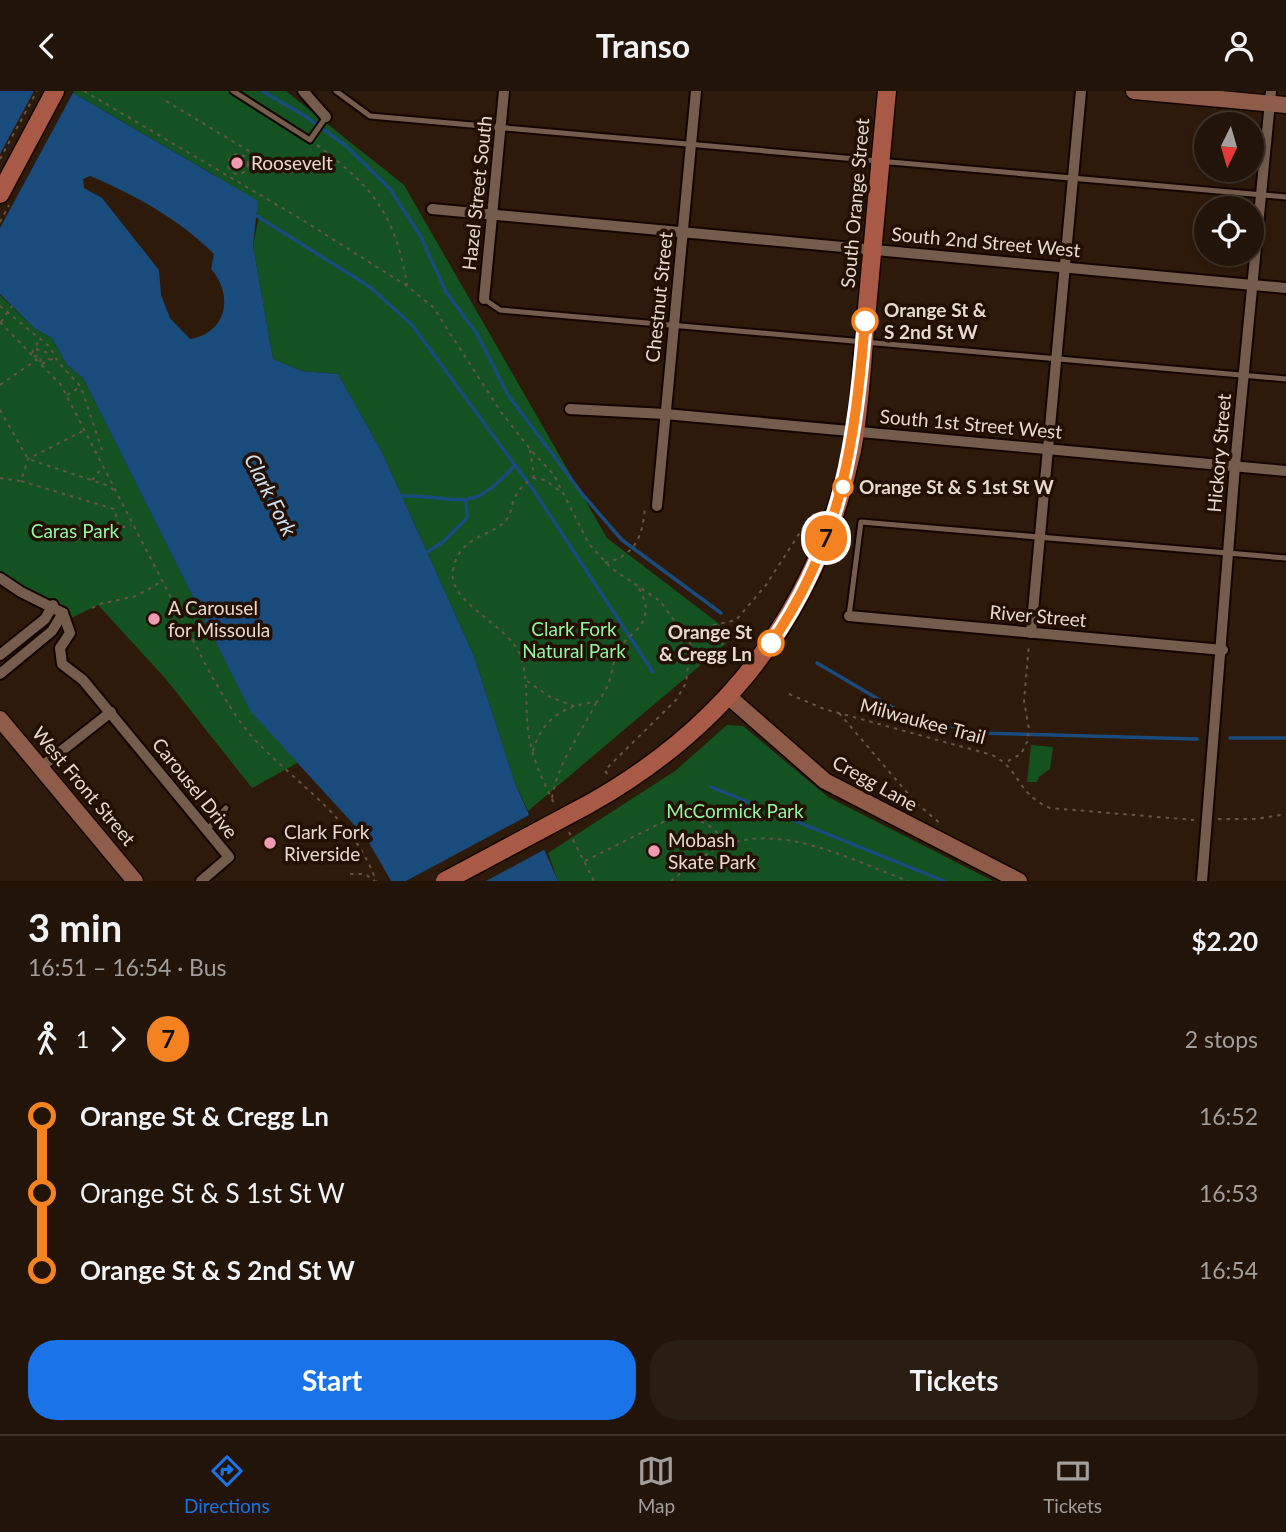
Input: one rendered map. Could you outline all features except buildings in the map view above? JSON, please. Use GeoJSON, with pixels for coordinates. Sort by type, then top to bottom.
{"type":"FeatureCollection","features":[{"type":"Feature","properties":{"kind":"main road"},"geometry":{"type":"LineString","coordinates":[[0,194],[55,91]]}},
{"type":"Feature","properties":{"kind":"main road","name":"South Orange Street"},"geometry":{"type":"LineString","coordinates":[[445,881],[627,783],[674,749],[756,665],[786,622],[807,583],[834,519],[855,432],[887,91]]}},
{"type":"Feature","properties":{"kind":"street"},"geometry":{"type":"LineString","coordinates":[[303,91],[325,119]]}},
{"type":"Feature","properties":{"kind":"street","name":"Hazel Street South"},"geometry":{"type":"LineString","coordinates":[[484,299],[504,91]]}},
{"type":"Feature","properties":{"kind":"street","name":"Chestnut Street"},"geometry":{"type":"LineString","coordinates":[[651,506],[665,414],[695,91]]}},
{"type":"Feature","properties":{"kind":"street"},"geometry":{"type":"LineString","coordinates":[[1030,639],[1081,91]]}},
{"type":"Feature","properties":{"kind":"street"},"geometry":{"type":"LineString","coordinates":[[1134,91],[1275,100]]}},
{"type":"Feature","properties":{"kind":"street","name":"Hickory Street"},"geometry":{"type":"LineString","coordinates":[[1202,881],[1203,820],[1223,650],[1235,465],[1261,195],[1275,100]]}},
{"type":"Feature","properties":{"kind":"street","name":"South 2nd Street West"},"geometry":{"type":"LineString","coordinates":[[432,209],[1286,288]]}},
{"type":"Feature","properties":{"kind":"street","name":"South 1st Street West"},"geometry":{"type":"LineString","coordinates":[[570,408],[665,414],[1286,471]]}},
{"type":"Feature","properties":{"kind":"street"},"geometry":{"type":"LineString","coordinates":[[0,578],[21,592],[53,605],[63,613],[52,631],[0,674]]}},
{"type":"Feature","properties":{"kind":"street"},"geometry":{"type":"LineString","coordinates":[[0,655],[45,618],[53,605]]}},
{"type":"Feature","properties":{"kind":"street","name":"Carousel Drive"},"geometry":{"type":"LineString","coordinates":[[63,613],[70,633],[60,648],[62,664],[83,680],[111,712],[229,857],[201,881]]}},
{"type":"Feature","properties":{"kind":"street","name":"River Street"},"geometry":{"type":"LineString","coordinates":[[849,616],[1030,639],[1223,650]]}},
{"type":"Feature","properties":{"kind":"street","name":"Cregg Lane"},"geometry":{"type":"LineString","coordinates":[[728,696],[825,781],[1010,879]]}},
{"type":"Feature","properties":{"kind":"street"},"geometry":{"type":"LineString","coordinates":[[41,767],[111,712]]}},
{"type":"Feature","properties":{"kind":"street","name":"West Front Street"},"geometry":{"type":"LineString","coordinates":[[0,719],[135,881]]}},
{"type":"Feature","properties":{"kind":"lane"},"geometry":{"type":"LineString","coordinates":[[233,91],[310,140],[325,119]]}},
{"type":"Feature","properties":{"kind":"lane"},"geometry":{"type":"LineString","coordinates":[[336,91],[370,116],[501,125],[691,145],[1286,197]]}},
{"type":"Feature","properties":{"kind":"lane"},"geometry":{"type":"LineString","coordinates":[[484,299],[499,310],[1286,379]]}},
{"type":"Feature","properties":{"kind":"lane"},"geometry":{"type":"LineString","coordinates":[[849,616],[861,522],[1286,558]]}},
{"type":"Feature","properties":{"kind":"lane"},"geometry":{"type":"LineString","coordinates":[[207,830],[226,808]]}},
{"type":"Feature","properties":{"kind":"path"},"geometry":{"type":"LineString","coordinates":[[0,159],[37,91]]}},
{"type":"Feature","properties":{"kind":"path"},"geometry":{"type":"LineString","coordinates":[[84,91],[231,176],[407,286],[433,307],[530,449],[547,465],[589,544],[605,563],[660,601],[678,628],[691,638],[711,639],[723,644]]}},
{"type":"Feature","properties":{"kind":"path"},"geometry":{"type":"LineString","coordinates":[[166,101],[287,174],[305,167]]}},
{"type":"Feature","properties":{"kind":"path"},"geometry":{"type":"LineString","coordinates":[[310,140],[346,167],[386,212],[398,241],[407,286]]}},
{"type":"Feature","properties":{"kind":"path"},"geometry":{"type":"LineString","coordinates":[[240,154],[247,160],[247,166],[241,173],[233,172],[229,159],[240,154],[242,147]]}},
{"type":"Feature","properties":{"kind":"path"},"geometry":{"type":"LineString","coordinates":[[231,176],[233,172]]}},
{"type":"Feature","properties":{"kind":"path"},"geometry":{"type":"LineString","coordinates":[[0,306],[50,347],[80,387],[102,450],[95,453]]}},
{"type":"Feature","properties":{"kind":"path"},"geometry":{"type":"LineString","coordinates":[[12,306],[0,323],[41,364],[66,395],[162,582],[236,716],[256,741],[351,833],[369,860],[376,881]]}},
{"type":"Feature","properties":{"kind":"path"},"geometry":{"type":"LineString","coordinates":[[32,355],[39,340]]}},
{"type":"Feature","properties":{"kind":"path"},"geometry":{"type":"LineString","coordinates":[[36,349],[47,352],[49,360]]}},
{"type":"Feature","properties":{"kind":"path"},"geometry":{"type":"LineString","coordinates":[[32,355],[40,356],[41,364]]}},
{"type":"Feature","properties":{"kind":"path"},"geometry":{"type":"LineString","coordinates":[[41,364],[55,357]]}},
{"type":"Feature","properties":{"kind":"path"},"geometry":{"type":"LineString","coordinates":[[0,385],[37,360]]}},
{"type":"Feature","properties":{"kind":"path"},"geometry":{"type":"LineString","coordinates":[[66,395],[80,387]]}},
{"type":"Feature","properties":{"kind":"path"},"geometry":{"type":"LineString","coordinates":[[0,410],[28,459],[115,491]]}},
{"type":"Feature","properties":{"kind":"path"},"geometry":{"type":"LineString","coordinates":[[21,481],[28,459],[84,431]]}},
{"type":"Feature","properties":{"kind":"path"},"geometry":{"type":"LineString","coordinates":[[530,449],[534,471],[532,478],[519,489],[508,517],[480,534],[460,552],[453,578],[457,591],[508,635],[520,654],[526,680],[528,732],[533,752],[538,731],[555,714],[575,706],[597,702]]}},
{"type":"Feature","properties":{"kind":"path"},"geometry":{"type":"LineString","coordinates":[[91,481],[102,467]]}},
{"type":"Feature","properties":{"kind":"path"},"geometry":{"type":"LineString","coordinates":[[0,478],[21,481],[114,509],[120,528],[132,524]]}},
{"type":"Feature","properties":{"kind":"path"},"geometry":{"type":"LineString","coordinates":[[532,478],[545,480],[563,494]]}},
{"type":"Feature","properties":{"kind":"path"},"geometry":{"type":"LineString","coordinates":[[605,563],[623,558],[632,550],[644,530],[651,506]]}},
{"type":"Feature","properties":{"kind":"path"},"geometry":{"type":"LineString","coordinates":[[607,774],[605,769],[676,700],[686,683],[691,638],[701,628],[736,619],[766,585],[810,517],[817,512]]}},
{"type":"Feature","properties":{"kind":"path"},"geometry":{"type":"LineString","coordinates":[[92,608],[136,596],[162,582]]}},
{"type":"Feature","properties":{"kind":"path"},"geometry":{"type":"LineString","coordinates":[[552,799],[555,778],[563,759],[597,702],[608,689],[615,658],[646,614],[646,605],[639,589]]}},
{"type":"Feature","properties":{"kind":"path"},"geometry":{"type":"LineString","coordinates":[[1007,762],[1021,754],[1027,742],[1029,729],[1024,701],[1030,639]]}},
{"type":"Feature","properties":{"kind":"path"},"geometry":{"type":"LineString","coordinates":[[526,680],[550,697],[575,706]]}},
{"type":"Feature","properties":{"kind":"path","name":"Milwaukee Trail"},"geometry":{"type":"LineString","coordinates":[[789,694],[809,705],[981,751],[1007,762],[1029,796],[1050,808],[1203,820]]}},
{"type":"Feature","properties":{"kind":"path"},"geometry":{"type":"LineString","coordinates":[[839,712],[916,803],[942,825]]}},
{"type":"Feature","properties":{"kind":"path"},"geometry":{"type":"LineString","coordinates":[[1223,819],[1256,819],[1286,814]]}},
{"type":"Feature","properties":{"kind":"path"},"geometry":{"type":"LineString","coordinates":[[585,861],[677,815],[706,822],[719,833],[726,845]]}},
{"type":"Feature","properties":{"kind":"path"},"geometry":{"type":"LineString","coordinates":[[671,881],[709,853],[726,845],[783,840],[807,844],[908,881]]}},
{"type":"Feature","properties":{"kind":"path"},"geometry":{"type":"LineString","coordinates":[[350,874],[365,874],[376,881]]}},
{"type":"Feature","properties":{"kind":"green space","name":"Clark Fork Natural Park"},"geometry":{"type":"Polygon","coordinates":[[[70,91],[286,91],[404,185],[607,538],[735,636],[528,811],[515,783],[474,656],[382,452],[338,374],[302,371],[273,359],[253,245],[259,216],[214,175],[70,91]]]}},
{"type":"Feature","properties":{"kind":"green space","name":"Caras Park"},"geometry":{"type":"Polygon","coordinates":[[[0,295],[34,328],[52,338],[67,365],[83,378],[219,648],[282,744],[299,762],[252,788],[165,678],[98,605],[67,620],[0,583],[0,295]]]}},
{"type":"Feature","properties":{"kind":"green space","name":"McCormick Park"},"geometry":{"type":"Polygon","coordinates":[[[727,725],[743,726],[828,797],[993,881],[558,881],[548,853],[675,771],[727,725]]]}},
{"type":"Feature","properties":{"kind":"green space"},"geometry":{"type":"Polygon","coordinates":[[[1031,745],[1053,747],[1050,769],[1039,777],[1037,782],[1027,782],[1031,745]]]}},
{"type":"Feature","properties":{"kind":"water","name":"Clark Fork"},"geometry":{"type":"Polygon","coordinates":[[[0,91],[70,91],[258,201],[253,245],[273,359],[302,371],[338,374],[382,452],[474,656],[515,783],[558,881],[391,881],[367,839],[251,712],[83,378],[67,365],[52,338],[34,328],[0,294],[0,91]],[[90,176],[83,179],[84,188],[102,198],[159,270],[161,295],[170,318],[190,339],[212,329],[219,321],[224,301],[223,290],[211,269],[214,254],[171,219],[90,176]]]}},
{"type":"Feature","properties":{"kind":"pier"},"geometry":{"type":"Polygon","coordinates":[[[34,91],[74,91],[0,228],[0,154],[34,91]]]}},
{"type":"Feature","properties":{"kind":"pier"},"geometry":{"type":"Polygon","coordinates":[[[533,813],[549,847],[486,881],[406,881],[533,813]]]}},
{"type":"Feature","properties":{"kind":"waterway"},"geometry":{"type":"LineString","coordinates":[[262,91],[305,116],[345,145],[390,189],[420,235],[446,292],[477,334],[508,395],[583,495],[622,540],[721,613]]}},
{"type":"Feature","properties":{"kind":"waterway"},"geometry":{"type":"LineString","coordinates":[[257,216],[370,287],[412,325],[534,491],[653,672]]}},
{"type":"Feature","properties":{"kind":"waterway"},"geometry":{"type":"LineString","coordinates":[[401,496],[463,500],[475,497],[486,492],[515,465]]}},
{"type":"Feature","properties":{"kind":"waterway"},"geometry":{"type":"LineString","coordinates":[[426,553],[443,542],[467,518],[466,502]]}},
{"type":"Feature","properties":{"kind":"waterway"},"geometry":{"type":"LineString","coordinates":[[817,663],[902,713],[977,733],[1197,739]]}},
{"type":"Feature","properties":{"kind":"waterway"},"geometry":{"type":"LineString","coordinates":[[1230,738],[1286,738]]}},
{"type":"Feature","properties":{"kind":"waterway"},"geometry":{"type":"LineString","coordinates":[[711,787],[944,881]]}},
{"type":"Feature","properties":{"kind":"bus line","name":"7"},"geometry":{"type":"LineString","coordinates":[[771,643],[801,596],[834,519],[855,432],[865,321]]}},
{"type":"Feature","properties":{"kind":"place","name":"Roosevelt"},"geometry":{"type":"Point","coordinates":[237,163]}},
{"type":"Feature","properties":{"kind":"place","name":"Orange St & S 2nd St W"},"geometry":{"type":"Point","coordinates":[865,321]}},
{"type":"Feature","properties":{"kind":"place","name":"Orange St & S 1st St W"},"geometry":{"type":"Point","coordinates":[843,487]}},
{"type":"Feature","properties":{"kind":"place","name":"A Carousel for Missoula"},"geometry":{"type":"Point","coordinates":[154,619]}},
{"type":"Feature","properties":{"kind":"place","name":"Orange St & Cregg Ln"},"geometry":{"type":"Point","coordinates":[771,643]}},
{"type":"Feature","properties":{"kind":"place","name":"Clark Fork Riverside"},"geometry":{"type":"Point","coordinates":[270,843]}},
{"type":"Feature","properties":{"kind":"place","name":"Mobash Skate Park"},"geometry":{"type":"Point","coordinates":[654,851]}}]}
